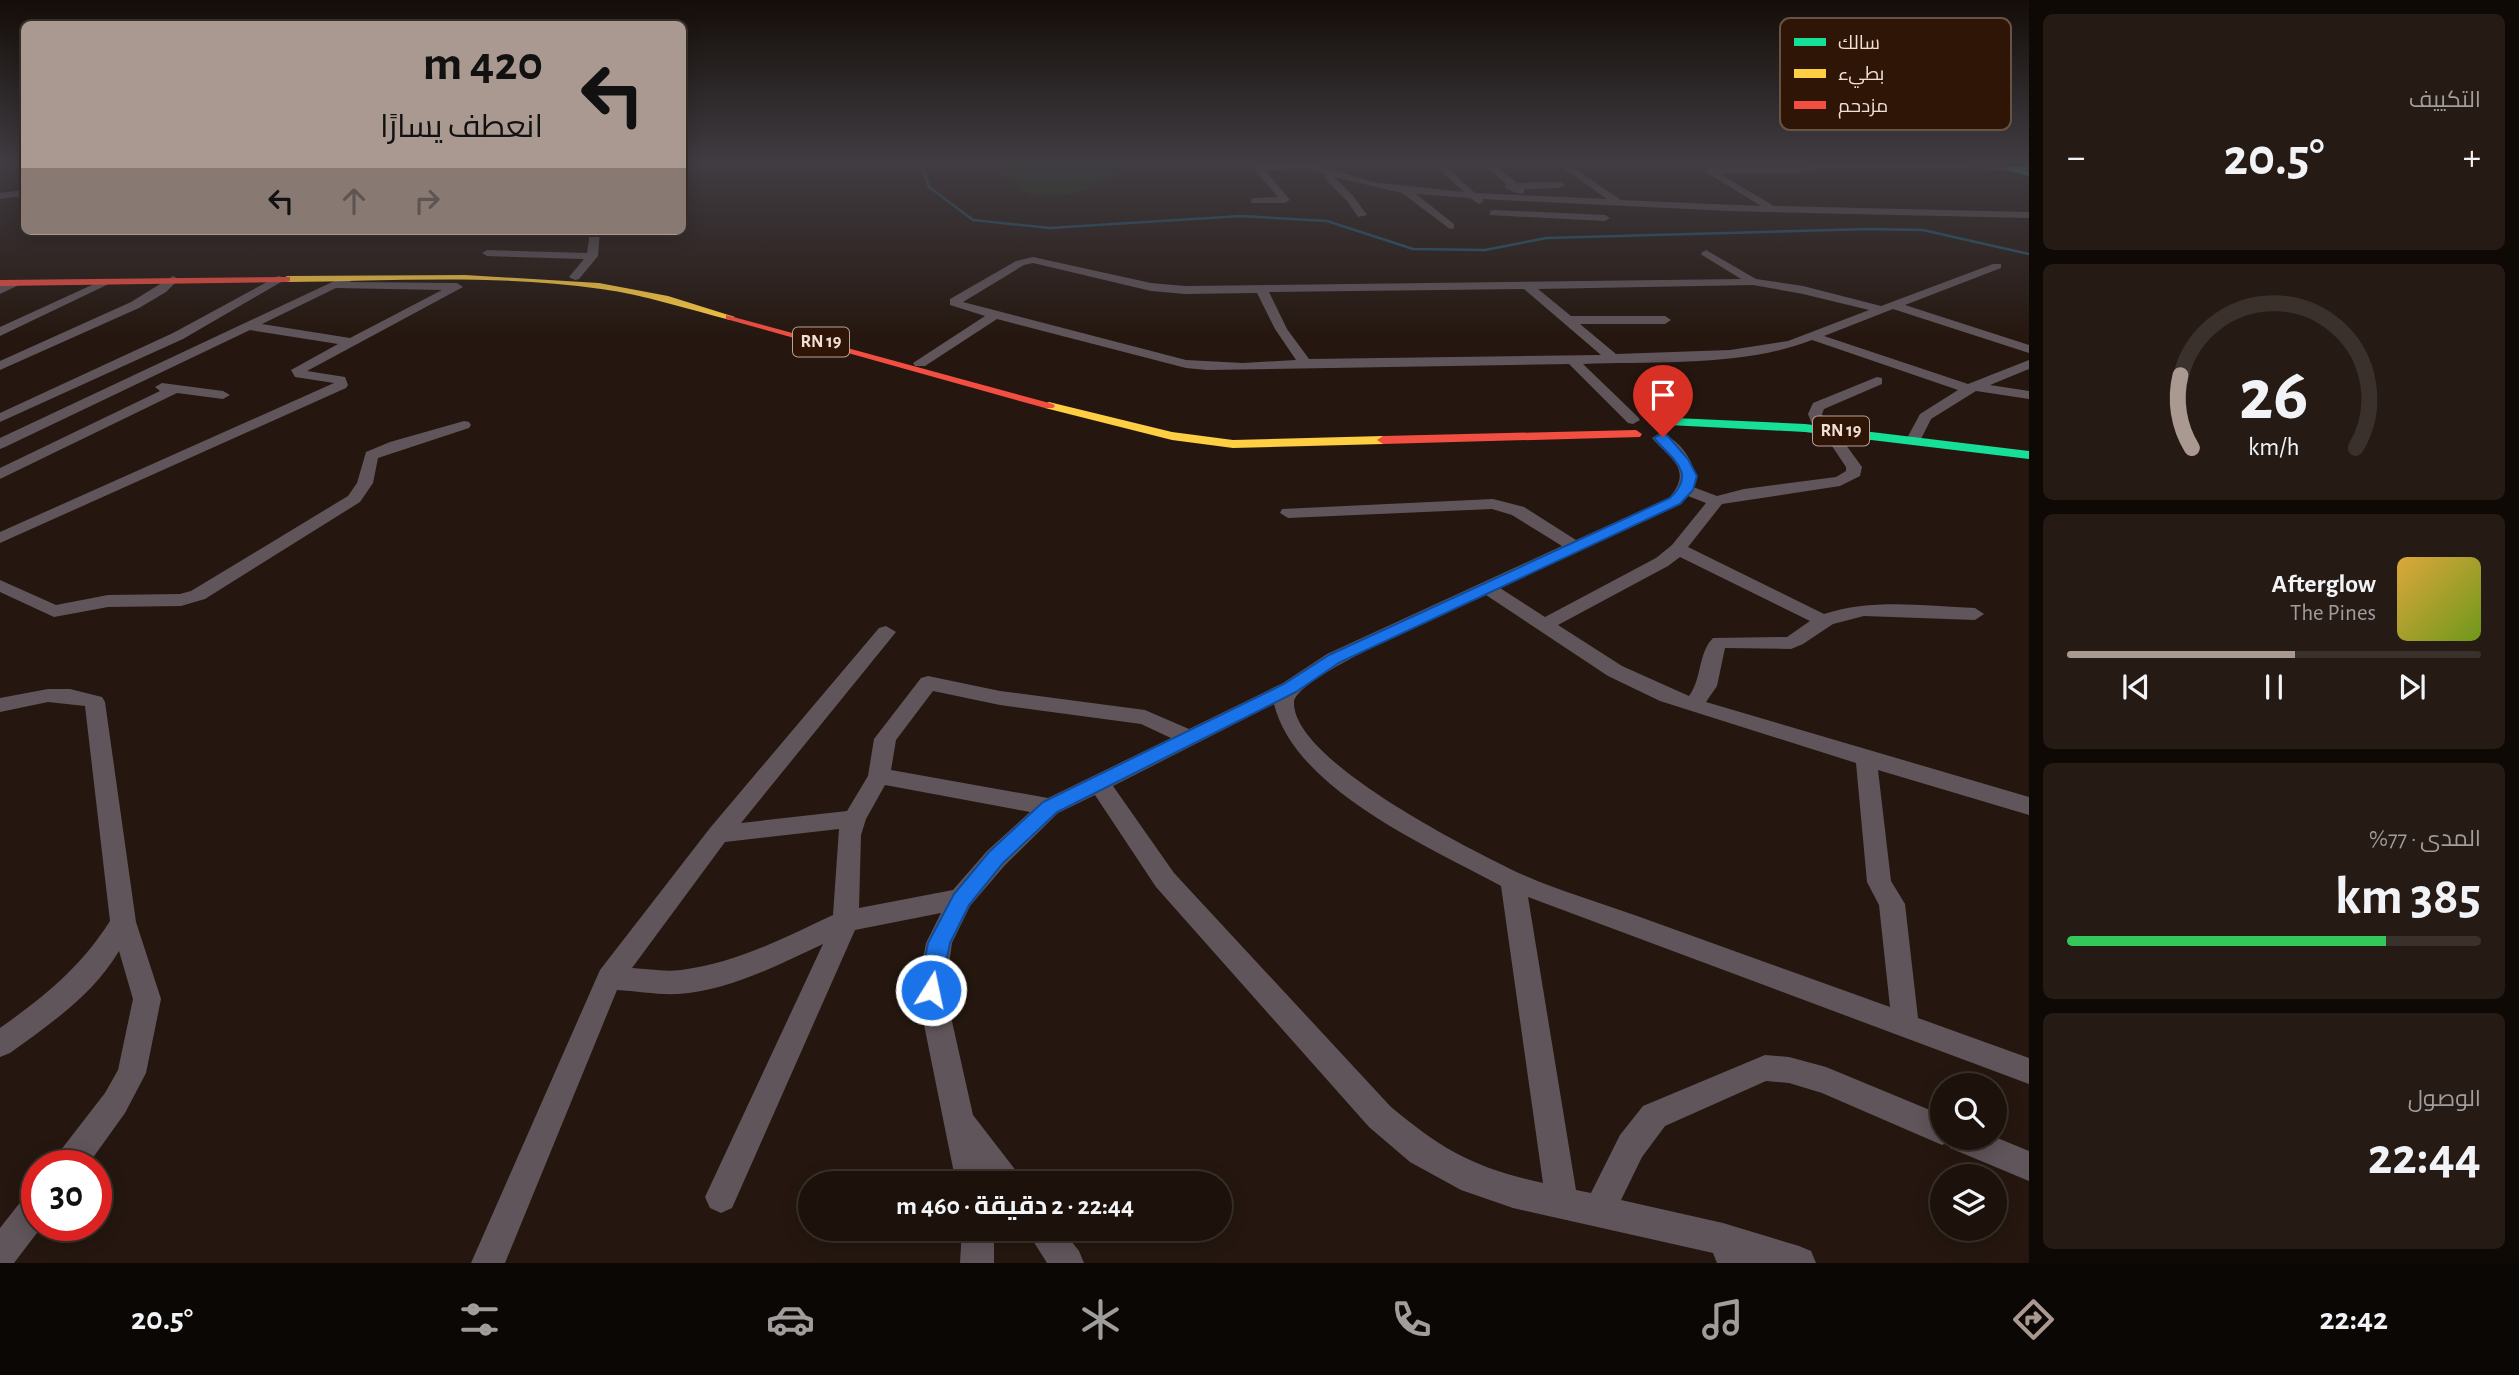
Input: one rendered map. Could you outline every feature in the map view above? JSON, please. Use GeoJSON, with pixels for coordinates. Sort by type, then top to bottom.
{"type":"FeatureCollection","features":[{"type":"Feature","properties":{"kind":"main road","name":"RN 19"},"geometry":{"type":"LineString","coordinates":[[10,281],[283,276],[342,282],[576,280]]}},
{"type":"Feature","properties":{"kind":"main road","name":"RN 19"},"geometry":{"type":"LineString","coordinates":[[10,281],[283,276],[576,280],[650,290],[1147,431],[1216,443],[1631,427]]}},
{"type":"Feature","properties":{"kind":"main road","name":"RN 19"},"geometry":{"type":"LineString","coordinates":[[1653,421],[1914,440],[2029,455]]}},
{"type":"Feature","properties":{"kind":"main road"},"geometry":{"type":"LineString","coordinates":[[1653,421],[1666,428],[1664,435],[1631,427],[1653,421]]}},
{"type":"Feature","properties":{"kind":"main road","name":"RN 19"},"geometry":{"type":"LineString","coordinates":[[1664,435],[1826,433],[2029,462]]}},
{"type":"Feature","properties":{"kind":"street"},"geometry":{"type":"LineString","coordinates":[[1444,221],[1450,226]]}},
{"type":"Feature","properties":{"kind":"street"},"geometry":{"type":"LineString","coordinates":[[1503,221],[1509,227]]}},
{"type":"Feature","properties":{"kind":"street"},"geometry":{"type":"LineString","coordinates":[[576,280],[592,256],[595,235]]}},
{"type":"Feature","properties":{"kind":"street"},"geometry":{"type":"LineString","coordinates":[[487,253],[592,256]]}},
{"type":"Feature","properties":{"kind":"street"},"geometry":{"type":"LineString","coordinates":[[1706,253],[1759,283]]}},
{"type":"Feature","properties":{"kind":"street"},"geometry":{"type":"LineString","coordinates":[[1997,266],[1886,307],[1812,336],[1773,348],[1730,354],[1305,363],[1243,367],[1186,364],[954,302],[1020,263],[1032,260],[1151,287],[1262,290],[1759,283],[1886,307],[2029,349]]}},
{"type":"Feature","properties":{"kind":"street"},"geometry":{"type":"LineString","coordinates":[[0,418],[219,316],[283,276]]}},
{"type":"Feature","properties":{"kind":"street"},"geometry":{"type":"LineString","coordinates":[[0,366],[147,299],[173,279]]}},
{"type":"Feature","properties":{"kind":"street"},"geometry":{"type":"LineString","coordinates":[[0,332],[109,281]]}},
{"type":"Feature","properties":{"kind":"street"},"geometry":{"type":"LineString","coordinates":[[0,444],[342,282],[457,287],[298,370],[300,374],[340,380],[341,385],[0,538]]}},
{"type":"Feature","properties":{"kind":"street"},"geometry":{"type":"LineString","coordinates":[[1528,286],[1612,358]]}},
{"type":"Feature","properties":{"kind":"street"},"geometry":{"type":"LineString","coordinates":[[1262,290],[1281,329],[1305,363]]}},
{"type":"Feature","properties":{"kind":"street"},"geometry":{"type":"LineString","coordinates":[[915,364],[995,315]]}},
{"type":"Feature","properties":{"kind":"street"},"geometry":{"type":"LineString","coordinates":[[1566,320],[1665,320]]}},
{"type":"Feature","properties":{"kind":"street"},"geometry":{"type":"LineString","coordinates":[[249,326],[352,342]]}},
{"type":"Feature","properties":{"kind":"street"},"geometry":{"type":"LineString","coordinates":[[1812,336],[1972,388],[2029,395]]}},
{"type":"Feature","properties":{"kind":"street"},"geometry":{"type":"LineString","coordinates":[[133,357],[170,363]]}},
{"type":"Feature","properties":{"kind":"street"},"geometry":{"type":"LineString","coordinates":[[1572,359],[1631,427]]}},
{"type":"Feature","properties":{"kind":"street"},"geometry":{"type":"LineString","coordinates":[[1914,440],[1925,417],[1972,388],[2029,364]]}},
{"type":"Feature","properties":{"kind":"street"},"geometry":{"type":"LineString","coordinates":[[1687,490],[1716,501],[1848,478],[1854,473],[1854,467],[1826,433],[1815,414],[1818,406],[1877,381]]}},
{"type":"Feature","properties":{"kind":"street"},"geometry":{"type":"LineString","coordinates":[[130,383],[223,396]]}},
{"type":"Feature","properties":{"kind":"street"},"geometry":{"type":"LineString","coordinates":[[0,474],[175,389]]}},
{"type":"Feature","properties":{"kind":"street"},"geometry":{"type":"LineString","coordinates":[[0,585],[54,611],[108,601],[181,600],[198,596],[354,499],[365,483],[371,455],[395,445],[464,425]]}},
{"type":"Feature","properties":{"kind":"street"},"geometry":{"type":"LineString","coordinates":[[36,427],[82,434]]}},
{"type":"Feature","properties":{"kind":"street"},"geometry":{"type":"LineString","coordinates":[[970,1171],[931,990],[939,943],[961,900],[996,858],[1050,807],[1290,688],[1334,658],[1489,589],[1675,501],[1687,490],[1690,476],[1664,435]]}},
{"type":"Feature","properties":{"kind":"street"},"geometry":{"type":"LineString","coordinates":[[1545,624],[1662,562],[1678,549],[1716,501]]}},
{"type":"Feature","properties":{"kind":"street"},"geometry":{"type":"LineString","coordinates":[[1288,513],[1493,504],[1518,511],[1577,548]]}},
{"type":"Feature","properties":{"kind":"street"},"geometry":{"type":"LineString","coordinates":[[1678,549],[1824,621]]}},
{"type":"Feature","properties":{"kind":"street"},"geometry":{"type":"LineString","coordinates":[[1489,589],[1615,671],[1693,705],[2029,806]]}},
{"type":"Feature","properties":{"kind":"street"},"geometry":{"type":"LineString","coordinates":[[1693,705],[1707,686],[1716,646],[1720,642],[1791,643],[1811,627],[1835,615],[1879,610],[1975,614]]}},
{"type":"Feature","properties":{"kind":"street"},"geometry":{"type":"LineString","coordinates":[[488,1263],[609,978],[718,834],[886,632]]}},
{"type":"Feature","properties":{"kind":"street"},"geometry":{"type":"LineString","coordinates":[[721,1197],[846,921],[849,835],[879,776],[885,740],[923,685],[928,683],[1000,698],[1145,717],[1191,739]]}},
{"type":"Feature","properties":{"kind":"street"},"geometry":{"type":"LineString","coordinates":[[1290,688],[1283,702],[1289,722],[1302,744],[1351,789],[1379,808],[1513,881],[2029,1071]]}},
{"type":"Feature","properties":{"kind":"street"},"geometry":{"type":"LineString","coordinates":[[0,705],[50,694],[74,694],[95,702],[122,922],[147,999],[132,1073],[115,1103],[80,1150]]}},
{"type":"Feature","properties":{"kind":"street"},"geometry":{"type":"LineString","coordinates":[[1866,757],[1879,881],[1892,904],[1905,1024]]}},
{"type":"Feature","properties":{"kind":"street"},"geometry":{"type":"LineString","coordinates":[[879,776],[1050,807]]}},
{"type":"Feature","properties":{"kind":"street"},"geometry":{"type":"LineString","coordinates":[[1099,783],[1165,880],[1380,1116],[1420,1151],[1461,1174],[1513,1192],[1599,1211],[1728,1251],[1798,1263]]}},
{"type":"Feature","properties":{"kind":"street"},"geometry":{"type":"LineString","coordinates":[[718,834],[855,819]]}},
{"type":"Feature","properties":{"kind":"street"},"geometry":{"type":"LineString","coordinates":[[1513,881],[1562,1203]]}},
{"type":"Feature","properties":{"kind":"street"},"geometry":{"type":"LineString","coordinates":[[609,978],[678,982],[718,975],[764,959],[846,921],[961,900]]}},
{"type":"Feature","properties":{"kind":"street"},"geometry":{"type":"LineString","coordinates":[[0,1044],[59,1001],[102,958],[122,922]]}},
{"type":"Feature","properties":{"kind":"street"},"geometry":{"type":"LineString","coordinates":[[1599,1211],[1631,1146],[1654,1116],[1765,1068],[1789,1070],[1826,1081],[1930,1125]]}},
{"type":"Feature","properties":{"kind":"street"},"geometry":{"type":"LineString","coordinates":[[960,1122],[997,1171]]}},
{"type":"Feature","properties":{"kind":"street"},"geometry":{"type":"LineString","coordinates":[[1990,1150],[2029,1166]]}},
{"type":"Feature","properties":{"kind":"street"},"geometry":{"type":"LineString","coordinates":[[0,1255],[21,1227]]}},
{"type":"Feature","properties":{"kind":"street"},"geometry":{"type":"LineString","coordinates":[[977,1263],[978,1241]]}},
{"type":"Feature","properties":{"kind":"street"},"geometry":{"type":"LineString","coordinates":[[1051,1241],[1067,1263]]}},
{"type":"Feature","properties":{"kind":"waterway"},"geometry":{"type":"LineString","coordinates":[[982,221],[1050,228],[1162,221]]}},
{"type":"Feature","properties":{"kind":"waterway"},"geometry":{"type":"LineString","coordinates":[[1326,221],[1413,249],[1485,250],[1546,238],[1867,229],[1923,230],[2029,254]]}},
{"type":"Feature","properties":{"kind":"traffic: fast"},"geometry":{"type":"LineString","coordinates":[[1653,421],[1805,428],[2029,455]]}},
{"type":"Feature","properties":{"kind":"traffic: slow"},"geometry":{"type":"LineString","coordinates":[[287,279],[465,277],[555,281],[654,295],[730,317]]}},
{"type":"Feature","properties":{"kind":"traffic: slow"},"geometry":{"type":"LineString","coordinates":[[1049,406],[1172,436],[1233,444],[1383,440]]}},
{"type":"Feature","properties":{"kind":"traffic: jam"},"geometry":{"type":"LineString","coordinates":[[0,283],[287,279]]}},
{"type":"Feature","properties":{"kind":"traffic: jam"},"geometry":{"type":"LineString","coordinates":[[730,317],[1049,406]]}},
{"type":"Feature","properties":{"kind":"traffic: jam"},"geometry":{"type":"LineString","coordinates":[[1383,440],[1636,434]]}},
{"type":"Feature","properties":{"kind":"route"},"geometry":{"type":"LineString","coordinates":[[931,990],[939,943],[961,900],[996,858],[1050,807],[1290,688],[1334,658],[1511,579],[1675,501],[1687,490],[1690,476],[1670,445],[1660,438],[1663,437]]}}]}
